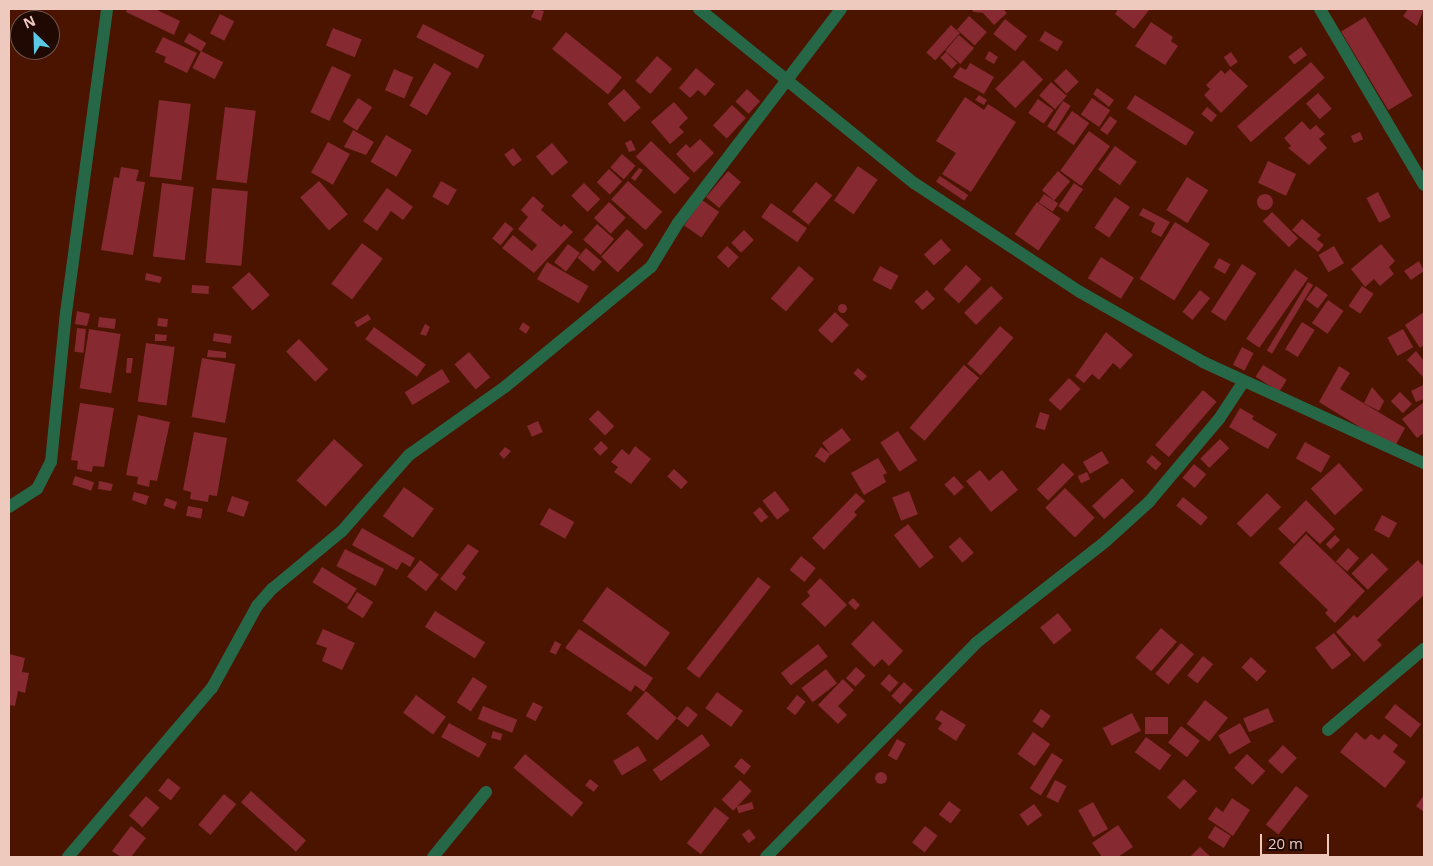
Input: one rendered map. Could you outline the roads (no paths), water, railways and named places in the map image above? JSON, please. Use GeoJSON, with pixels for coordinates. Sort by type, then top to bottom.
{"type":"FeatureCollection","features":[{"type":"Feature","properties":{"kind":"street"},"geometry":{"type":"LineString","coordinates":[[9,507],[37,488],[50,462],[67,304],[107,9]]}},
{"type":"Feature","properties":{"kind":"street"},"geometry":{"type":"LineString","coordinates":[[699,9],[789,81],[879,157],[984,231],[1137,325],[1244,381],[1424,463]]}},
{"type":"Feature","properties":{"kind":"street"},"geometry":{"type":"LineString","coordinates":[[68,857],[212,688],[258,606],[272,589],[342,530],[409,456],[506,386],[560,338],[639,278],[651,266],[678,223],[789,81],[841,9]]}},
{"type":"Feature","properties":{"kind":"street"},"geometry":{"type":"LineString","coordinates":[[1321,9],[1424,185]]}},
{"type":"Feature","properties":{"kind":"street"},"geometry":{"type":"LineString","coordinates":[[766,857],[976,643],[1106,541],[1149,502],[1220,419],[1244,381]]}},
{"type":"Feature","properties":{"kind":"street"},"geometry":{"type":"LineString","coordinates":[[1328,730],[1424,649]]}},
{"type":"Feature","properties":{"kind":"street"},"geometry":{"type":"LineString","coordinates":[[433,857],[486,792]]}}]}
